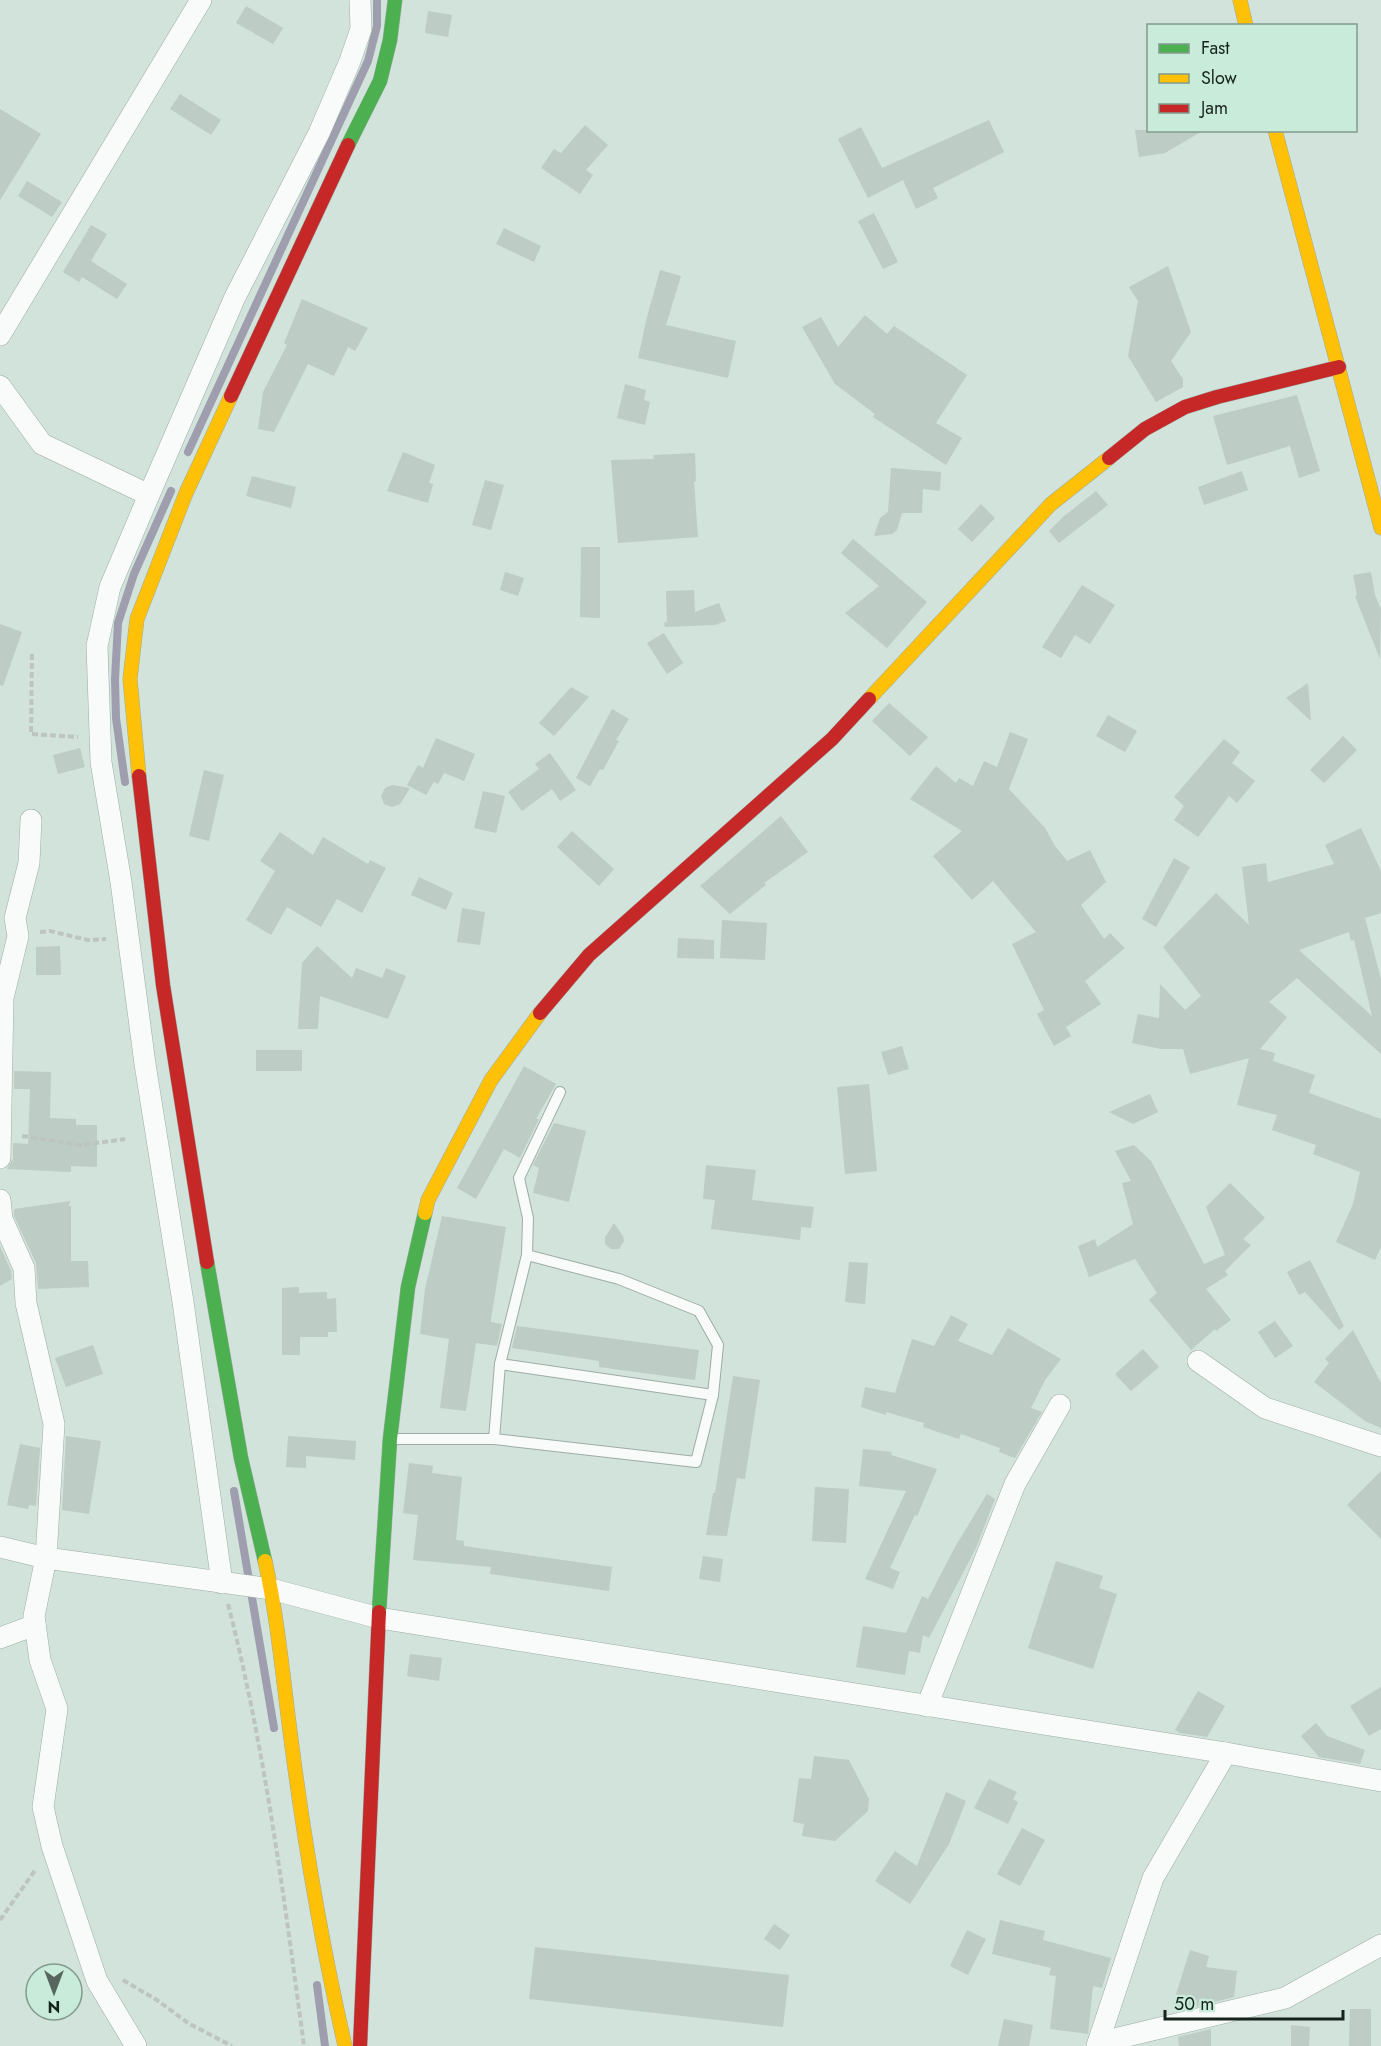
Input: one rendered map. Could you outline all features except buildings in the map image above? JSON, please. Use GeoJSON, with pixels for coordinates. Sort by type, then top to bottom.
{"type":"FeatureCollection","features":[{"type":"Feature","properties":{"kind":"street"},"geometry":{"type":"LineString","coordinates":[[0,335],[201,0]]}},
{"type":"Feature","properties":{"kind":"street"},"geometry":{"type":"LineString","coordinates":[[222,1583],[183,1302],[145,1064],[101,762],[97,646],[110,587],[149,495],[236,297],[319,133],[345,71],[361,29],[360,0]]}},
{"type":"Feature","properties":{"kind":"street"},"geometry":{"type":"LineString","coordinates":[[345,2046],[327,1966],[294,1768],[271,1588],[241,1458],[163,985],[130,679],[137,620],[186,493],[334,174],[380,81],[390,40],[395,0]]}},
{"type":"Feature","properties":{"kind":"street"},"geometry":{"type":"LineString","coordinates":[[1240,0],[1246,24]]}},
{"type":"Feature","properties":{"kind":"street"},"geometry":{"type":"LineString","coordinates":[[1276,132],[1381,528]]}},
{"type":"Feature","properties":{"kind":"street"},"geometry":{"type":"LineString","coordinates":[[360,2046],[379,1618],[390,1439],[408,1287],[428,1200],[491,1080],[535,1020],[589,955],[832,739],[1051,504],[1145,429],[1185,407],[1339,367]]}},
{"type":"Feature","properties":{"kind":"street"},"geometry":{"type":"LineString","coordinates":[[0,386],[42,444],[149,495]]}},
{"type":"Feature","properties":{"kind":"street"},"geometry":{"type":"LineString","coordinates":[[0,1158],[3,998],[18,936],[15,918],[29,863],[31,820]]}},
{"type":"Feature","properties":{"kind":"street"},"geometry":{"type":"LineString","coordinates":[[0,923],[18,936]]}},
{"type":"Feature","properties":{"kind":"street"},"geometry":{"type":"LineString","coordinates":[[0,1200],[2,1219],[24,1268],[26,1303],[54,1424],[46,1558],[34,1616],[40,1660],[57,1709],[44,1807],[52,1846],[98,1981],[136,2046]]}},
{"type":"Feature","properties":{"kind":"street"},"geometry":{"type":"LineString","coordinates":[[1198,1361],[1264,1408],[1381,1446]]}},
{"type":"Feature","properties":{"kind":"street"},"geometry":{"type":"LineString","coordinates":[[927,1706],[1015,1484],[1060,1405]]}},
{"type":"Feature","properties":{"kind":"street"},"geometry":{"type":"LineString","coordinates":[[0,1547],[46,1558],[271,1588],[379,1618],[1226,1753],[1381,1781]]}},
{"type":"Feature","properties":{"kind":"street"},"geometry":{"type":"LineString","coordinates":[[0,1638],[35,1625]]}},
{"type":"Feature","properties":{"kind":"street"},"geometry":{"type":"LineString","coordinates":[[1098,2044],[1153,1878],[1226,1753]]}},
{"type":"Feature","properties":{"kind":"street"},"geometry":{"type":"LineString","coordinates":[[1098,2044],[1285,1998],[1381,1945]]}},
{"type":"Feature","properties":{"kind":"lane"},"geometry":{"type":"LineString","coordinates":[[494,1439],[500,1364],[527,1255],[528,1218],[519,1178],[560,1092]]}},
{"type":"Feature","properties":{"kind":"lane"},"geometry":{"type":"LineString","coordinates":[[390,1439],[494,1439],[696,1462],[712,1395],[718,1345],[699,1311],[619,1280],[527,1255]]}},
{"type":"Feature","properties":{"kind":"lane"},"geometry":{"type":"LineString","coordinates":[[500,1364],[712,1395]]}},
{"type":"Feature","properties":{"kind":"path"},"geometry":{"type":"LineString","coordinates":[[32,654],[31,734],[99,739]]}},
{"type":"Feature","properties":{"kind":"path"},"geometry":{"type":"LineString","coordinates":[[18,936],[50,931],[88,940],[128,938]]}},
{"type":"Feature","properties":{"kind":"path"},"geometry":{"type":"LineString","coordinates":[[1,1133],[82,1145],[125,1139]]}},
{"type":"Feature","properties":{"kind":"path"},"geometry":{"type":"LineString","coordinates":[[222,1583],[243,1664],[281,1872],[303,2046]]}},
{"type":"Feature","properties":{"kind":"path"},"geometry":{"type":"LineString","coordinates":[[0,1920],[52,1846]]}},
{"type":"Feature","properties":{"kind":"path"},"geometry":{"type":"LineString","coordinates":[[98,1981],[111,1976],[130,1983],[188,2023],[232,2046]]}},
{"type":"Feature","properties":{"kind":"waterway"},"geometry":{"type":"LineString","coordinates":[[188,452],[368,61],[377,26],[377,0]]}},
{"type":"Feature","properties":{"kind":"waterway"},"geometry":{"type":"LineString","coordinates":[[125,782],[116,718],[115,679],[118,623],[134,574],[171,491]]}},
{"type":"Feature","properties":{"kind":"waterway"},"geometry":{"type":"LineString","coordinates":[[234,1491],[274,1728]]}},
{"type":"Feature","properties":{"kind":"waterway"},"geometry":{"type":"LineString","coordinates":[[317,1985],[325,2046]]}},
{"type":"Feature","properties":{"kind":"traffic: fast"},"geometry":{"type":"LineString","coordinates":[[348,145],[380,81],[390,40],[395,0]]}},
{"type":"Feature","properties":{"kind":"traffic: fast"},"geometry":{"type":"LineString","coordinates":[[379,1612],[390,1439],[408,1287],[425,1213]]}},
{"type":"Feature","properties":{"kind":"traffic: fast"},"geometry":{"type":"LineString","coordinates":[[207,1262],[241,1458],[265,1561]]}},
{"type":"Feature","properties":{"kind":"traffic: slow"},"geometry":{"type":"LineString","coordinates":[[1240,0],[1246,24]]}},
{"type":"Feature","properties":{"kind":"traffic: slow"},"geometry":{"type":"LineString","coordinates":[[1276,132],[1381,528]]}},
{"type":"Feature","properties":{"kind":"traffic: slow"},"geometry":{"type":"LineString","coordinates":[[139,776],[130,679],[137,619],[186,493],[231,396]]}},
{"type":"Feature","properties":{"kind":"traffic: slow"},"geometry":{"type":"LineString","coordinates":[[869,699],[1051,504],[1109,458]]}},
{"type":"Feature","properties":{"kind":"traffic: slow"},"geometry":{"type":"LineString","coordinates":[[425,1213],[428,1200],[491,1080],[540,1013]]}},
{"type":"Feature","properties":{"kind":"traffic: slow"},"geometry":{"type":"LineString","coordinates":[[265,1561],[278,1633],[309,1864],[345,2046]]}},
{"type":"Feature","properties":{"kind":"traffic: jam"},"geometry":{"type":"LineString","coordinates":[[231,396],[348,145]]}},
{"type":"Feature","properties":{"kind":"traffic: jam"},"geometry":{"type":"LineString","coordinates":[[1109,458],[1145,429],[1185,407],[1339,367]]}},
{"type":"Feature","properties":{"kind":"traffic: jam"},"geometry":{"type":"LineString","coordinates":[[540,1013],[589,955],[832,739],[869,699]]}},
{"type":"Feature","properties":{"kind":"traffic: jam"},"geometry":{"type":"LineString","coordinates":[[139,776],[163,985],[207,1262]]}},
{"type":"Feature","properties":{"kind":"traffic: jam"},"geometry":{"type":"LineString","coordinates":[[360,2046],[379,1612]]}}]}
